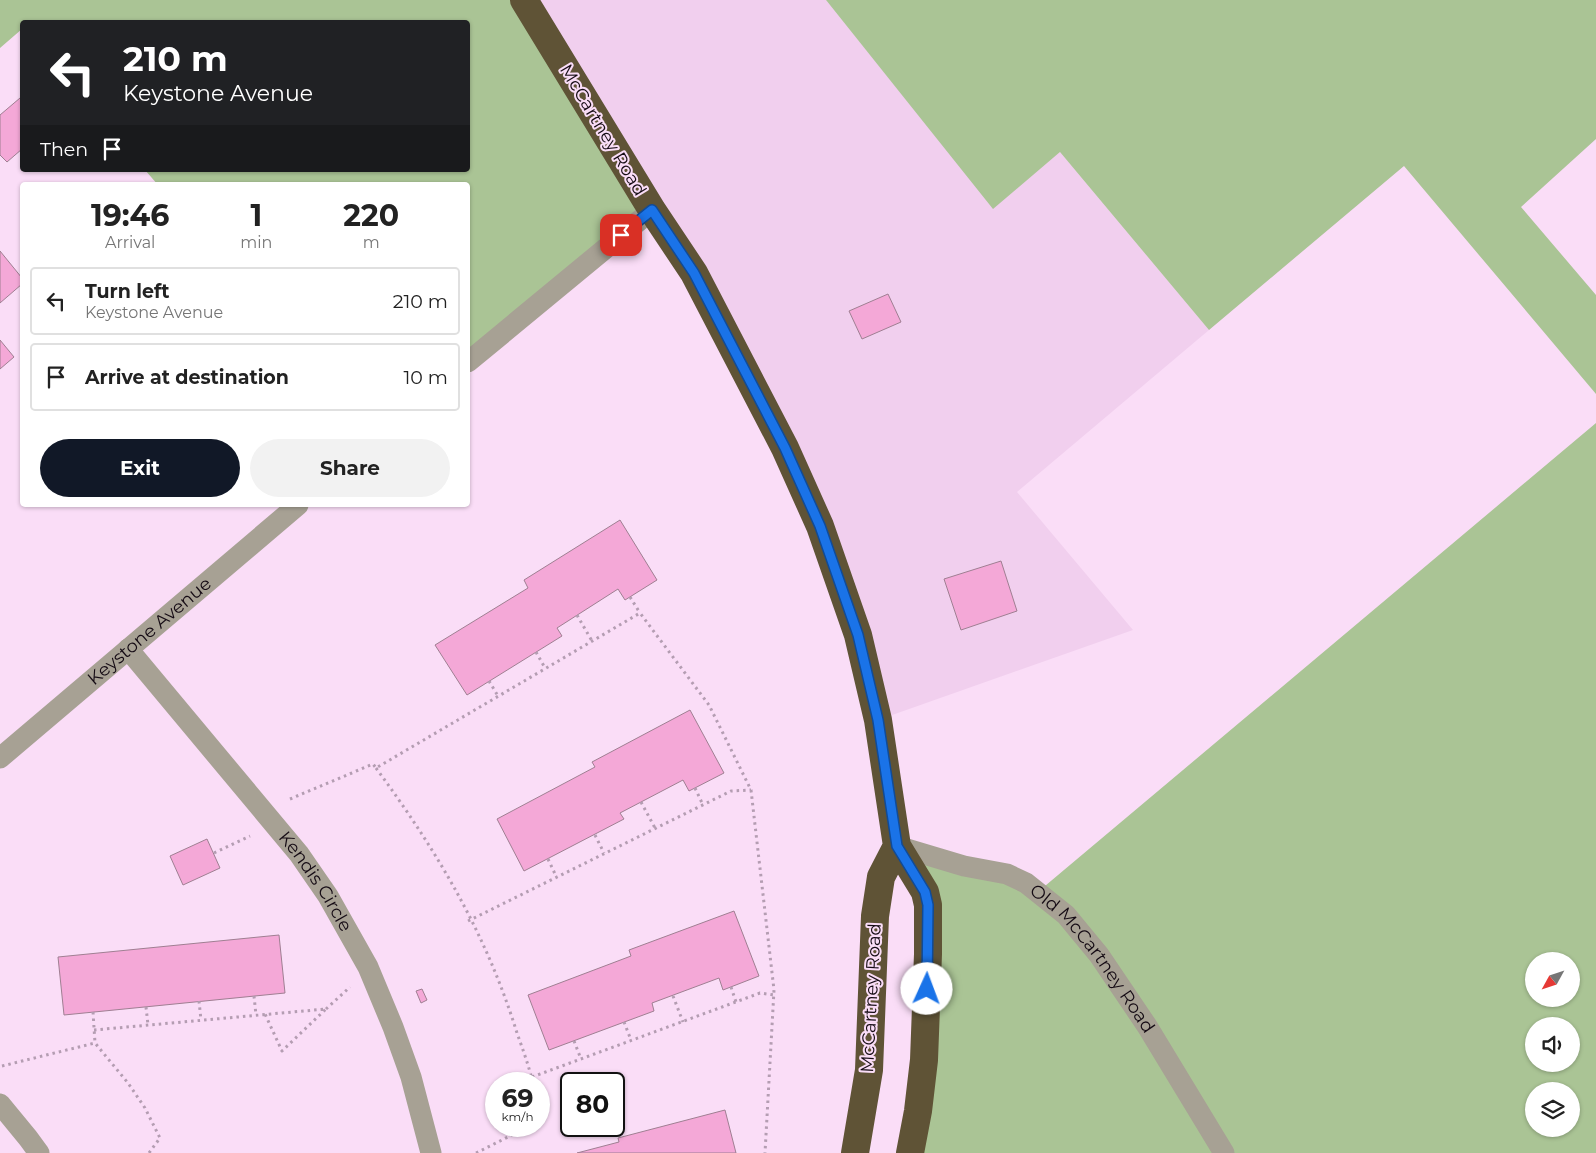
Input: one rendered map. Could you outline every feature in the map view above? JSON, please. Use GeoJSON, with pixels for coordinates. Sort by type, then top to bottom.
{"type":"FeatureCollection","features":[{"type":"Feature","properties":{"kind":"highway","name":"McCartney Road"},"geometry":{"type":"LineString","coordinates":[[524,0],[652,210],[694,273],[785,448],[820,526],[858,635],[878,720],[897,846],[925,892],[928,905],[924,1060],[918,1111],[910,1153]]}},
{"type":"Feature","properties":{"kind":"highway","name":"McCartney Road"},"geometry":{"type":"LineString","coordinates":[[855,1153],[868,1070],[875,916],[881,877],[897,846]]}},
{"type":"Feature","properties":{"kind":"street"},"geometry":{"type":"LineString","coordinates":[[470,360],[652,210]]}},
{"type":"Feature","properties":{"kind":"street","name":"Keystone Avenue"},"geometry":{"type":"LineString","coordinates":[[0,758],[296,507]]}},
{"type":"Feature","properties":{"kind":"street","name":"Kendis Circle"},"geometry":{"type":"LineString","coordinates":[[128,649],[299,854],[328,896],[368,967],[393,1027],[411,1077],[431,1153]]}},
{"type":"Feature","properties":{"kind":"street","name":"Old McCartney Road"},"geometry":{"type":"LineString","coordinates":[[897,846],[964,866],[1007,874],[1026,883],[1066,915],[1100,955],[1224,1153]]}},
{"type":"Feature","properties":{"kind":"street"},"geometry":{"type":"LineString","coordinates":[[0,1104],[39,1153]]}},
{"type":"Feature","properties":{"kind":"path"},"geometry":{"type":"LineString","coordinates":[[630,597],[709,705],[751,790],[774,995],[765,1153]]}},
{"type":"Feature","properties":{"kind":"path"},"geometry":{"type":"LineString","coordinates":[[376,768],[640,613]]}},
{"type":"Feature","properties":{"kind":"path"},"geometry":{"type":"LineString","coordinates":[[577,615],[592,641]]}},
{"type":"Feature","properties":{"kind":"path"},"geometry":{"type":"LineString","coordinates":[[536,652],[545,668]]}},
{"type":"Feature","properties":{"kind":"path"},"geometry":{"type":"LineString","coordinates":[[489,681],[498,696]]}},
{"type":"Feature","properties":{"kind":"path"},"geometry":{"type":"LineString","coordinates":[[290,798],[372,764],[376,768],[410,814],[443,866],[495,968],[530,1072]]}},
{"type":"Feature","properties":{"kind":"path"},"geometry":{"type":"LineString","coordinates":[[695,788],[703,805]]}},
{"type":"Feature","properties":{"kind":"path"},"geometry":{"type":"LineString","coordinates":[[470,919],[731,790],[751,790]]}},
{"type":"Feature","properties":{"kind":"path"},"geometry":{"type":"LineString","coordinates":[[641,802],[654,828]]}},
{"type":"Feature","properties":{"kind":"path"},"geometry":{"type":"LineString","coordinates":[[594,835],[604,853]]}},
{"type":"Feature","properties":{"kind":"path"},"geometry":{"type":"LineString","coordinates":[[214,853],[250,836]]}},
{"type":"Feature","properties":{"kind":"path"},"geometry":{"type":"LineString","coordinates":[[548,859],[556,876]]}},
{"type":"Feature","properties":{"kind":"path"},"geometry":{"type":"LineString","coordinates":[[265,1014],[282,1052],[350,987]]}},
{"type":"Feature","properties":{"kind":"path"},"geometry":{"type":"LineString","coordinates":[[731,987],[736,1002]]}},
{"type":"Feature","properties":{"kind":"path"},"geometry":{"type":"LineString","coordinates":[[547,1072],[760,993],[774,995]]}},
{"type":"Feature","properties":{"kind":"path"},"geometry":{"type":"LineString","coordinates":[[254,996],[256,1015]]}},
{"type":"Feature","properties":{"kind":"path"},"geometry":{"type":"LineString","coordinates":[[673,996],[683,1022]]}},
{"type":"Feature","properties":{"kind":"path"},"geometry":{"type":"LineString","coordinates":[[199,1001],[201,1020]]}},
{"type":"Feature","properties":{"kind":"path"},"geometry":{"type":"LineString","coordinates":[[146,1007],[148,1025]]}},
{"type":"Feature","properties":{"kind":"path"},"geometry":{"type":"LineString","coordinates":[[94,1030],[326,1009]]}},
{"type":"Feature","properties":{"kind":"path"},"geometry":{"type":"LineString","coordinates":[[93,1012],[95,1044],[128,1083],[145,1108],[160,1138],[149,1153]]}},
{"type":"Feature","properties":{"kind":"path"},"geometry":{"type":"LineString","coordinates":[[624,1022],[632,1040]]}},
{"type":"Feature","properties":{"kind":"path"},"geometry":{"type":"LineString","coordinates":[[574,1041],[581,1059]]}},
{"type":"Feature","properties":{"kind":"path"},"geometry":{"type":"LineString","coordinates":[[2,1066],[95,1044]]}},
{"type":"Feature","properties":{"kind":"path"},"geometry":{"type":"LineString","coordinates":[[476,1153],[508,1137]]}},
{"type":"Feature","properties":{"kind":"shaded area"},"geometry":{"type":"Polygon","coordinates":[[[524,0],[826,0],[993,208],[1060,152],[1209,330],[1017,492],[1133,630],[878,720],[785,448],[524,0]]]}},
{"type":"Feature","properties":{"kind":"green space"},"geometry":{"type":"Polygon","coordinates":[[[0,0],[524,0],[652,210],[470,360],[470,182],[155,182],[147,172],[470,172],[470,20],[20,20],[20,31],[0,48],[0,0]]]}},
{"type":"Feature","properties":{"kind":"green space"},"geometry":{"type":"Polygon","coordinates":[[[826,0],[1596,0],[1596,139],[1521,207],[1596,295],[1596,394],[1404,166],[1209,330],[1060,152],[993,209],[826,0]]]}},
{"type":"Feature","properties":{"kind":"green space"},"geometry":{"type":"Polygon","coordinates":[[[1596,423],[1596,1153],[910,1153],[928,905],[897,846],[1039,891],[1596,423]]]}},
{"type":"Feature","properties":{"kind":"building"},"geometry":{"type":"Polygon","coordinates":[[[20,98],[20,151],[7,162],[0,155],[0,115],[20,98]]]}},
{"type":"Feature","properties":{"kind":"building"},"geometry":{"type":"Polygon","coordinates":[[[0,251],[20,276],[20,286],[0,303],[0,251]]]}},
{"type":"Feature","properties":{"kind":"building"},"geometry":{"type":"Polygon","coordinates":[[[888,294],[901,322],[862,339],[849,311],[888,294]]]}},
{"type":"Feature","properties":{"kind":"building"},"geometry":{"type":"Polygon","coordinates":[[[0,340],[14,357],[0,369],[0,340]]]}},
{"type":"Feature","properties":{"kind":"building"},"geometry":{"type":"Polygon","coordinates":[[[620,520],[657,580],[625,600],[618,589],[557,628],[562,636],[467,695],[435,645],[528,588],[524,580],[620,520]]]}},
{"type":"Feature","properties":{"kind":"building"},"geometry":{"type":"Polygon","coordinates":[[[1001,561],[1017,611],[961,630],[944,579],[1001,561]]]}},
{"type":"Feature","properties":{"kind":"building"},"geometry":{"type":"Polygon","coordinates":[[[690,710],[724,773],[689,791],[683,780],[620,813],[624,819],[524,871],[497,819],[595,767],[592,762],[690,710]]]}},
{"type":"Feature","properties":{"kind":"building"},"geometry":{"type":"Polygon","coordinates":[[[207,839],[220,868],[183,885],[170,856],[207,839]]]}},
{"type":"Feature","properties":{"kind":"building"},"geometry":{"type":"Polygon","coordinates":[[[734,911],[759,976],[723,990],[719,978],[652,1003],[654,1011],[549,1050],[528,995],[631,956],[629,950],[734,911]]]}},
{"type":"Feature","properties":{"kind":"building"},"geometry":{"type":"Polygon","coordinates":[[[279,935],[285,993],[64,1015],[58,957],[279,935]]]}},
{"type":"Feature","properties":{"kind":"building"},"geometry":{"type":"Polygon","coordinates":[[[422,989],[427,1000],[421,1003],[416,991],[422,989]]]}},
{"type":"Feature","properties":{"kind":"building"},"geometry":{"type":"Polygon","coordinates":[[[725,1110],[736,1153],[577,1153],[619,1142],[618,1138],[725,1110]]]}},
{"type":"Feature","properties":{"kind":"route"},"geometry":{"type":"LineString","coordinates":[[621,235],[652,210],[694,273],[785,448],[820,526],[858,635],[878,720],[897,846],[925,892],[928,905],[927,989]]}}]}
